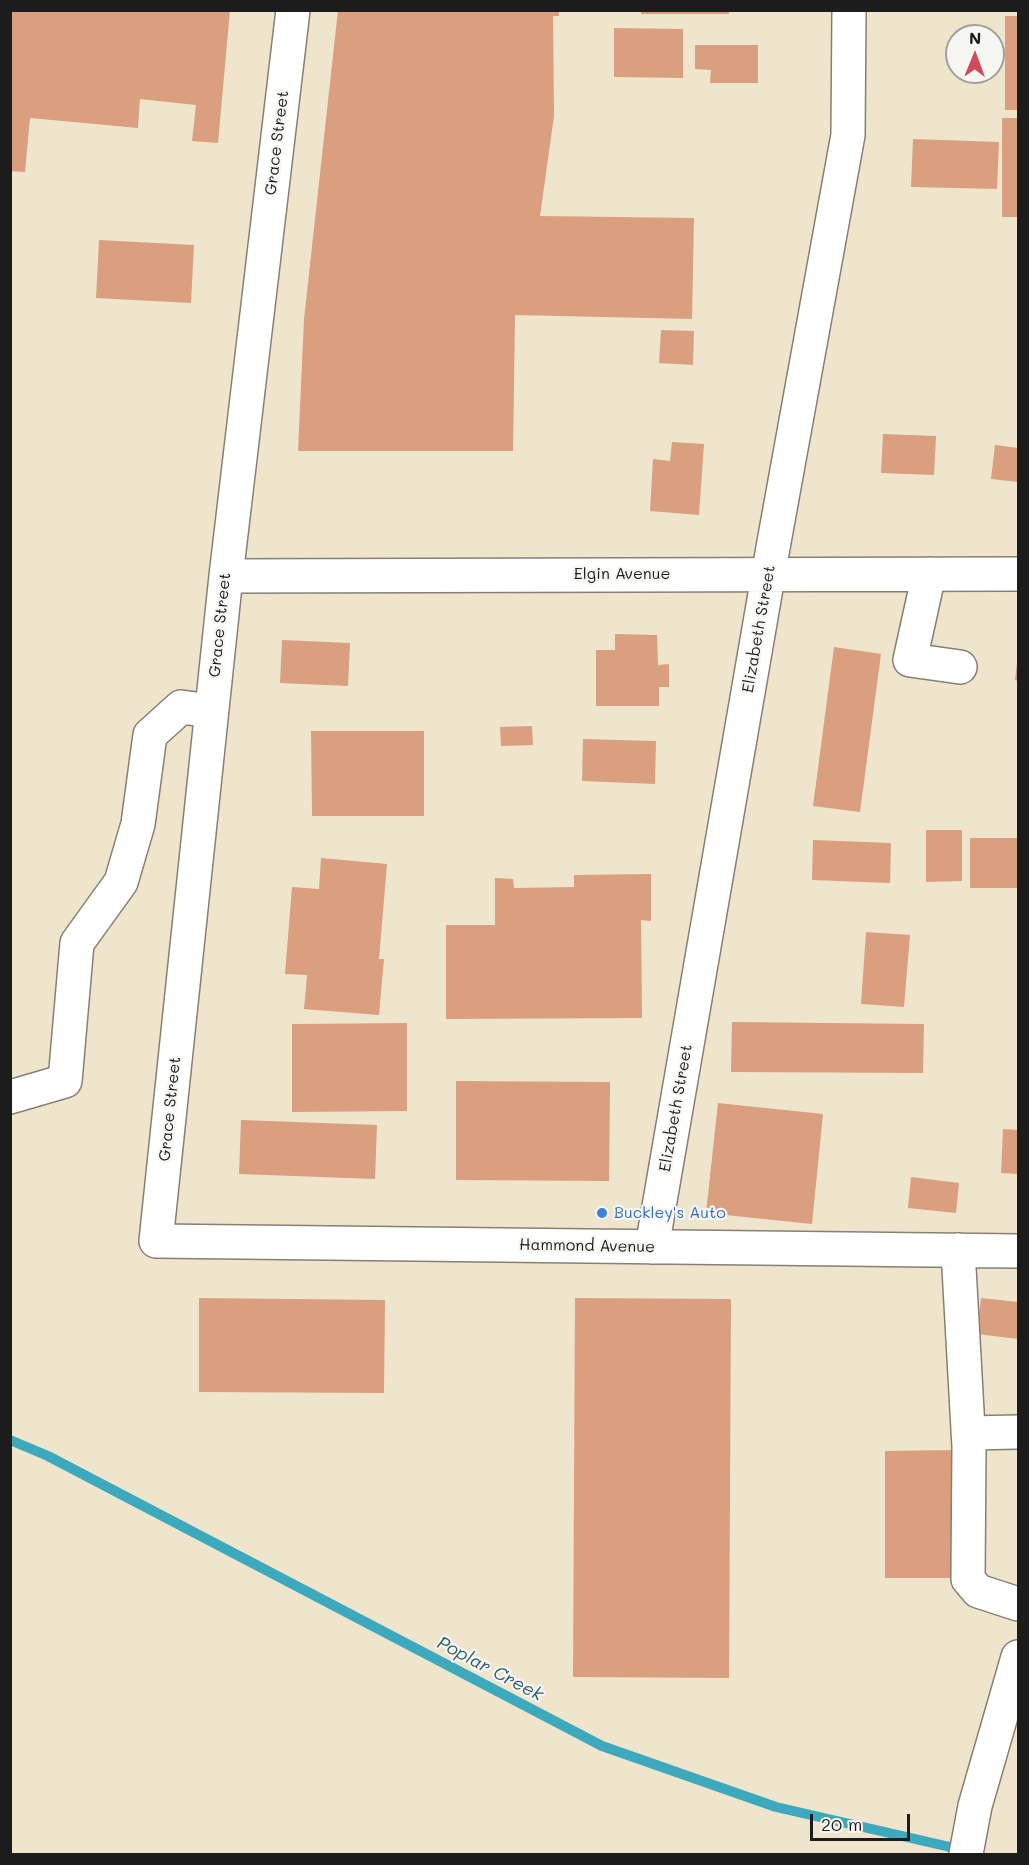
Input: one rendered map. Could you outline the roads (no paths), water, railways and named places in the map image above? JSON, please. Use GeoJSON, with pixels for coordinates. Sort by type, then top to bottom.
{"type":"FeatureCollection","features":[{"type":"Feature","properties":{"kind":"street","name":"Grace Street"},"geometry":{"type":"LineString","coordinates":[[156,1241],[226,576],[293,10]]}},
{"type":"Feature","properties":{"kind":"street","name":"Elizabeth Street"},"geometry":{"type":"LineString","coordinates":[[652,1247],[768,574],[848,135],[849,10]]}},
{"type":"Feature","properties":{"kind":"street"},"geometry":{"type":"LineString","coordinates":[[929,574],[910,660],[960,667]]}},
{"type":"Feature","properties":{"kind":"street","name":"Elgin Avenue"},"geometry":{"type":"LineString","coordinates":[[226,576],[1018,574]]}},
{"type":"Feature","properties":{"kind":"street"},"geometry":{"type":"LineString","coordinates":[[10,1097],[65,1081],[77,943],[121,882],[138,825],[150,735],[181,707],[211,711]]}},
{"type":"Feature","properties":{"kind":"street","name":"Hammond Avenue"},"geometry":{"type":"LineString","coordinates":[[156,1241],[1018,1251]]}},
{"type":"Feature","properties":{"kind":"street"},"geometry":{"type":"LineString","coordinates":[[958,1250],[968,1433],[968,1579],[978,1591],[1018,1604]]}},
{"type":"Feature","properties":{"kind":"street"},"geometry":{"type":"LineString","coordinates":[[968,1433],[1018,1432]]}},
{"type":"Feature","properties":{"kind":"street"},"geometry":{"type":"LineString","coordinates":[[966,1854],[975,1806],[1018,1657]]}},
{"type":"Feature","properties":{"kind":"waterway","name":"Poplar Creek"},"geometry":{"type":"LineString","coordinates":[[10,1440],[48,1456],[602,1746],[776,1807],[963,1850]]}},
{"type":"Feature","properties":{"kind":"place","name":"Buckley's Auto"},"geometry":{"type":"Point","coordinates":[602,1213]}}]}
